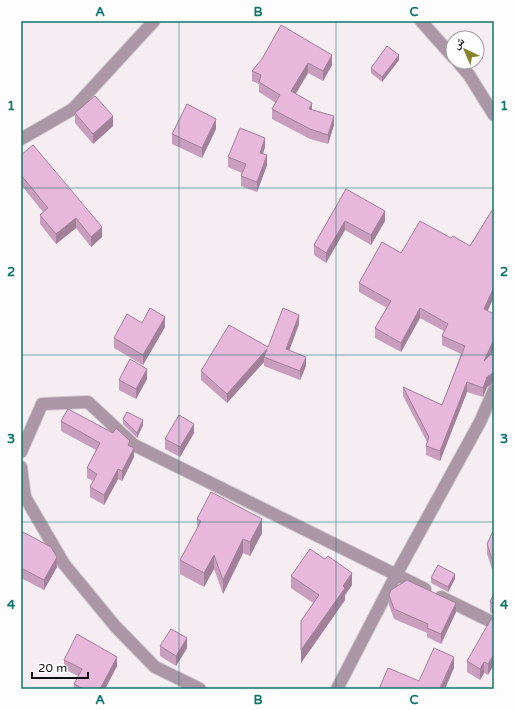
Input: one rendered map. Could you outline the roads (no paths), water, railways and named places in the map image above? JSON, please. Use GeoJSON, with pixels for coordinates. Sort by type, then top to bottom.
{"type":"FeatureCollection","features":[{"type":"Feature","properties":{"kind":"street"},"geometry":{"type":"LineString","coordinates":[[21,139],[73,109],[154,21]]}},
{"type":"Feature","properties":{"kind":"street"},"geometry":{"type":"LineString","coordinates":[[421,21],[445,48]]}},
{"type":"Feature","properties":{"kind":"street"},"geometry":{"type":"LineString","coordinates":[[465,70],[494,115]]}},
{"type":"Feature","properties":{"kind":"street"},"geometry":{"type":"LineString","coordinates":[[337,689],[396,575],[480,422],[494,390]]}},
{"type":"Feature","properties":{"kind":"street"},"geometry":{"type":"LineString","coordinates":[[21,452],[42,404],[88,402],[134,446],[494,623]]}},
{"type":"Feature","properties":{"kind":"street"},"geometry":{"type":"LineString","coordinates":[[21,467],[23,499],[64,564],[115,626],[155,667],[200,689]]}}]}
